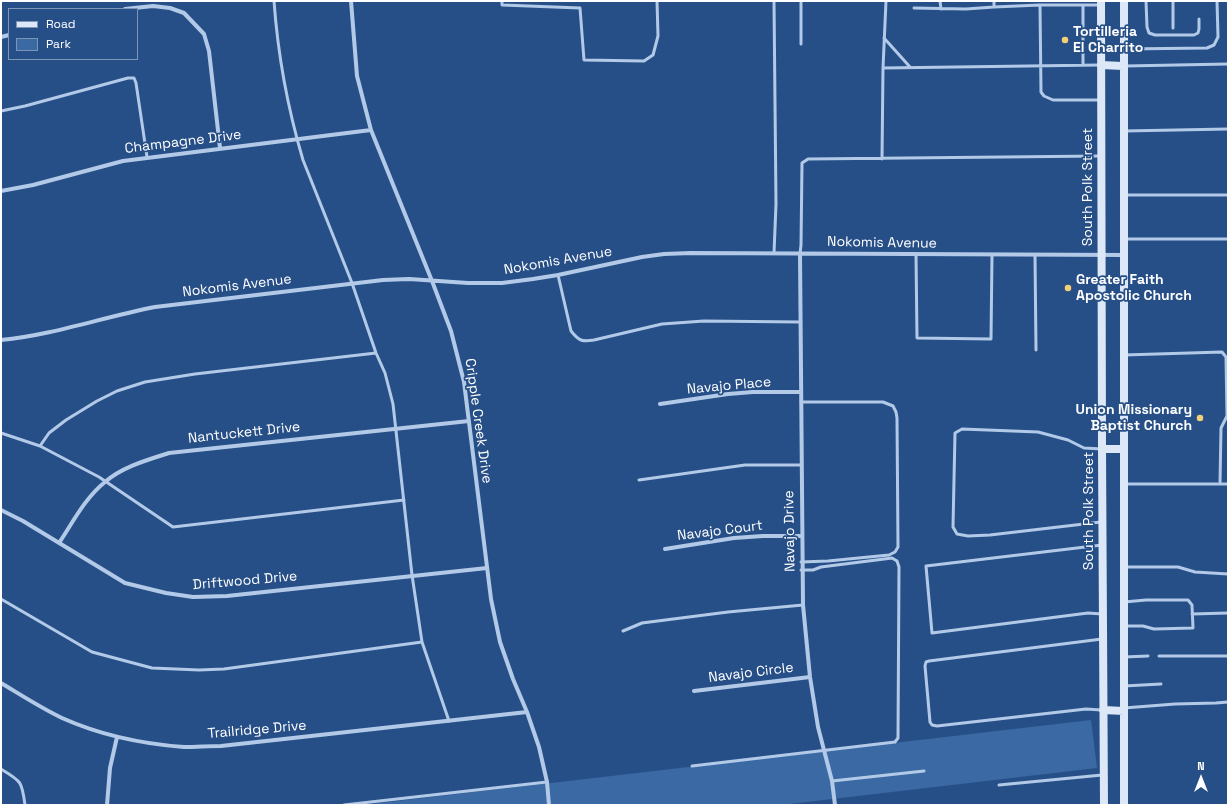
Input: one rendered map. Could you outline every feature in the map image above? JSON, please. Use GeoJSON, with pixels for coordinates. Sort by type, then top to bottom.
{"type":"FeatureCollection","features":[{"type":"Feature","properties":{"kind":"main road"},"geometry":{"type":"LineString","coordinates":[[1124,1],[1124,805]]}},
{"type":"Feature","properties":{"kind":"main road","name":"South Polk Street"},"geometry":{"type":"LineString","coordinates":[[1101,3],[1104,805]]}},
{"type":"Feature","properties":{"kind":"main road"},"geometry":{"type":"LineString","coordinates":[[1101,65],[1123,66]]}},
{"type":"Feature","properties":{"kind":"main road"},"geometry":{"type":"LineString","coordinates":[[1102,449],[1123,449]]}},
{"type":"Feature","properties":{"kind":"main road"},"geometry":{"type":"LineString","coordinates":[[1103,710],[1124,710]]}},
{"type":"Feature","properties":{"kind":"street","name":"Cripple Creek Drive"},"geometry":{"type":"LineString","coordinates":[[350,1],[357,76],[370,130],[432,281],[451,331],[458,356],[464,382],[491,599],[500,642],[539,747],[547,782],[549,805]]}},
{"type":"Feature","properties":{"kind":"street"},"geometry":{"type":"LineString","coordinates":[[134,8],[153,6],[170,8],[184,13],[204,34],[209,51],[220,148]]}},
{"type":"Feature","properties":{"kind":"street","name":"Champagne Drive"},"geometry":{"type":"LineString","coordinates":[[1,191],[33,185],[123,161],[147,157],[370,130]]}},
{"type":"Feature","properties":{"kind":"street","name":"Nokomis Avenue"},"geometry":{"type":"LineString","coordinates":[[1,340],[59,331],[155,306],[390,280],[502,282],[533,279],[664,254],[774,253],[1124,255]]}},
{"type":"Feature","properties":{"kind":"street","name":"Navajo Drive"},"geometry":{"type":"LineString","coordinates":[[800,254],[801,536],[803,605],[810,677],[818,727],[832,781],[835,805]]}},
{"type":"Feature","properties":{"kind":"street","name":"Navajo Place"},"geometry":{"type":"LineString","coordinates":[[660,404],[747,393],[801,392]]}},
{"type":"Feature","properties":{"kind":"street","name":"Nantuckett Drive"},"geometry":{"type":"LineString","coordinates":[[59,543],[88,499],[105,482],[141,462],[169,453],[469,421]]}},
{"type":"Feature","properties":{"kind":"street","name":"Driftwood Drive"},"geometry":{"type":"LineString","coordinates":[[1,510],[23,521],[125,583],[166,593],[193,597],[227,596],[487,568]]}},
{"type":"Feature","properties":{"kind":"street","name":"Navajo Court"},"geometry":{"type":"LineString","coordinates":[[665,549],[734,538],[801,536]]}},
{"type":"Feature","properties":{"kind":"street","name":"Navajo Circle"},"geometry":{"type":"LineString","coordinates":[[694,691],[810,677]]}},
{"type":"Feature","properties":{"kind":"street","name":"Trailridge Drive"},"geometry":{"type":"LineString","coordinates":[[1,683],[38,706],[64,719],[94,730],[117,737],[185,747],[221,746],[527,712]]}},
{"type":"Feature","properties":{"kind":"street"},"geometry":{"type":"LineString","coordinates":[[107,805],[110,768],[117,737]]}},
{"type":"Feature","properties":{"kind":"lane"},"geometry":{"type":"LineString","coordinates":[[274,1],[279,60],[284,88],[297,140],[311,181],[352,283],[376,353],[386,373],[393,404],[412,575],[422,642],[449,721]]}},
{"type":"Feature","properties":{"kind":"lane"},"geometry":{"type":"LineString","coordinates":[[502,1],[502,5],[580,8],[584,60],[644,61],[653,55],[658,36],[657,1]]}},
{"type":"Feature","properties":{"kind":"lane"},"geometry":{"type":"LineString","coordinates":[[774,1],[776,204],[774,253]]}},
{"type":"Feature","properties":{"kind":"lane"},"geometry":{"type":"LineString","coordinates":[[801,1],[801,44]]}},
{"type":"Feature","properties":{"kind":"lane"},"geometry":{"type":"LineString","coordinates":[[882,159],[882,68],[886,1]]}},
{"type":"Feature","properties":{"kind":"lane"},"geometry":{"type":"LineString","coordinates":[[940,1],[940,9]]}},
{"type":"Feature","properties":{"kind":"lane"},"geometry":{"type":"LineString","coordinates":[[994,1],[994,7]]}},
{"type":"Feature","properties":{"kind":"lane"},"geometry":{"type":"LineString","coordinates":[[1146,1],[1146,27],[1149,33],[1155,35],[1194,35],[1198,33],[1200,29],[1200,19]]}},
{"type":"Feature","properties":{"kind":"lane"},"geometry":{"type":"LineString","coordinates":[[1173,1],[1173,28]]}},
{"type":"Feature","properties":{"kind":"lane"},"geometry":{"type":"LineString","coordinates":[[1124,49],[1207,48],[1214,45],[1218,38],[1217,1]]}},
{"type":"Feature","properties":{"kind":"lane"},"geometry":{"type":"LineString","coordinates":[[914,8],[966,9],[1056,3],[1083,5],[1101,3]]}},
{"type":"Feature","properties":{"kind":"lane"},"geometry":{"type":"LineString","coordinates":[[1040,4],[1041,92],[1044,96],[1053,100],[1101,100]]}},
{"type":"Feature","properties":{"kind":"lane"},"geometry":{"type":"LineString","coordinates":[[1083,5],[1084,65]]}},
{"type":"Feature","properties":{"kind":"lane"},"geometry":{"type":"LineString","coordinates":[[884,38],[910,67]]}},
{"type":"Feature","properties":{"kind":"lane"},"geometry":{"type":"LineString","coordinates":[[1123,66],[1228,64]]}},
{"type":"Feature","properties":{"kind":"lane"},"geometry":{"type":"LineString","coordinates":[[882,68],[1101,65]]}},
{"type":"Feature","properties":{"kind":"lane"},"geometry":{"type":"LineString","coordinates":[[1,111],[128,78],[134,78],[147,157]]}},
{"type":"Feature","properties":{"kind":"lane"},"geometry":{"type":"LineString","coordinates":[[1123,131],[1228,129]]}},
{"type":"Feature","properties":{"kind":"lane"},"geometry":{"type":"LineString","coordinates":[[800,254],[802,163],[808,158],[882,159],[1101,156]]}},
{"type":"Feature","properties":{"kind":"lane"},"geometry":{"type":"LineString","coordinates":[[1124,195],[1228,195]]}},
{"type":"Feature","properties":{"kind":"lane"},"geometry":{"type":"LineString","coordinates":[[1124,239],[1228,239]]}},
{"type":"Feature","properties":{"kind":"lane"},"geometry":{"type":"LineString","coordinates":[[916,255],[917,338],[991,339],[992,255]]}},
{"type":"Feature","properties":{"kind":"lane"},"geometry":{"type":"LineString","coordinates":[[1035,255],[1036,350]]}},
{"type":"Feature","properties":{"kind":"lane"},"geometry":{"type":"LineString","coordinates":[[558,275],[571,331],[576,338],[583,342],[662,324],[704,321],[800,322]]}},
{"type":"Feature","properties":{"kind":"lane"},"geometry":{"type":"LineString","coordinates":[[1123,355],[1222,352],[1226,357],[1227,416],[1221,428],[1220,484]]}},
{"type":"Feature","properties":{"kind":"lane"},"geometry":{"type":"LineString","coordinates":[[40,446],[49,433],[66,420],[97,401],[117,391],[145,382],[195,374],[376,353]]}},
{"type":"Feature","properties":{"kind":"lane"},"geometry":{"type":"LineString","coordinates":[[801,402],[883,402],[893,406],[897,418],[898,548],[895,552],[889,555],[802,562]]}},
{"type":"Feature","properties":{"kind":"lane"},"geometry":{"type":"LineString","coordinates":[[1102,449],[1084,448],[1068,440],[1038,432],[962,429],[955,433],[952,527],[957,534],[968,536],[990,535],[1102,522]]}},
{"type":"Feature","properties":{"kind":"lane"},"geometry":{"type":"LineString","coordinates":[[1,433],[40,446],[105,482],[173,527],[404,500]]}},
{"type":"Feature","properties":{"kind":"lane"},"geometry":{"type":"LineString","coordinates":[[639,480],[746,465],[801,465]]}},
{"type":"Feature","properties":{"kind":"lane"},"geometry":{"type":"LineString","coordinates":[[1123,484],[1228,484]]}},
{"type":"Feature","properties":{"kind":"lane"},"geometry":{"type":"LineString","coordinates":[[1102,544],[926,566],[932,633],[1088,613],[1103,614]]}},
{"type":"Feature","properties":{"kind":"lane"},"geometry":{"type":"LineString","coordinates":[[692,766],[895,742],[898,738],[899,567],[897,561],[892,558],[821,567],[813,570],[802,570]]}},
{"type":"Feature","properties":{"kind":"lane"},"geometry":{"type":"LineString","coordinates":[[1124,567],[1178,567],[1195,572],[1228,574]]}},
{"type":"Feature","properties":{"kind":"lane"},"geometry":{"type":"LineString","coordinates":[[1,599],[92,652],[152,668],[199,670],[224,669],[422,642]]}},
{"type":"Feature","properties":{"kind":"lane"},"geometry":{"type":"LineString","coordinates":[[1124,602],[1146,600],[1188,600],[1192,605],[1192,628],[1154,629],[1144,626],[1124,626]]}},
{"type":"Feature","properties":{"kind":"lane"},"geometry":{"type":"LineString","coordinates":[[623,631],[642,623],[735,611],[803,605]]}},
{"type":"Feature","properties":{"kind":"lane"},"geometry":{"type":"LineString","coordinates":[[1192,614],[1228,614]]}},
{"type":"Feature","properties":{"kind":"lane"},"geometry":{"type":"LineString","coordinates":[[1103,639],[929,661],[926,662],[925,666],[930,722],[932,725],[945,725],[1086,709],[1103,710]]}},
{"type":"Feature","properties":{"kind":"lane"},"geometry":{"type":"LineString","coordinates":[[1124,657],[1148,656]]}},
{"type":"Feature","properties":{"kind":"lane"},"geometry":{"type":"LineString","coordinates":[[1159,656],[1228,656]]}},
{"type":"Feature","properties":{"kind":"lane"},"geometry":{"type":"LineString","coordinates":[[1124,686],[1161,684]]}},
{"type":"Feature","properties":{"kind":"lane"},"geometry":{"type":"LineString","coordinates":[[1124,710],[1175,704],[1228,702]]}},
{"type":"Feature","properties":{"kind":"lane"},"geometry":{"type":"LineString","coordinates":[[1,769],[18,779],[22,785],[25,805]]}},
{"type":"Feature","properties":{"kind":"lane"},"geometry":{"type":"LineString","coordinates":[[832,781],[924,771]]}},
{"type":"Feature","properties":{"kind":"lane"},"geometry":{"type":"LineString","coordinates":[[998,785],[1104,775]]}},
{"type":"Feature","properties":{"kind":"lane"},"geometry":{"type":"LineString","coordinates":[[344,805],[547,782]]}},
{"type":"Feature","properties":{"kind":"green space"},"geometry":{"type":"Polygon","coordinates":[[[1091,720],[1097,768],[781,805],[363,805],[1091,720]]]}},
{"type":"Feature","properties":{"kind":"place","name":"Tortilleria El Charrito"},"geometry":{"type":"Point","coordinates":[1065,40]}},
{"type":"Feature","properties":{"kind":"place","name":"Greater Faith Apostolic Church"},"geometry":{"type":"Point","coordinates":[1068,288]}},
{"type":"Feature","properties":{"kind":"place","name":"Union Missionary Baptist Church"},"geometry":{"type":"Point","coordinates":[1200,418]}}]}
